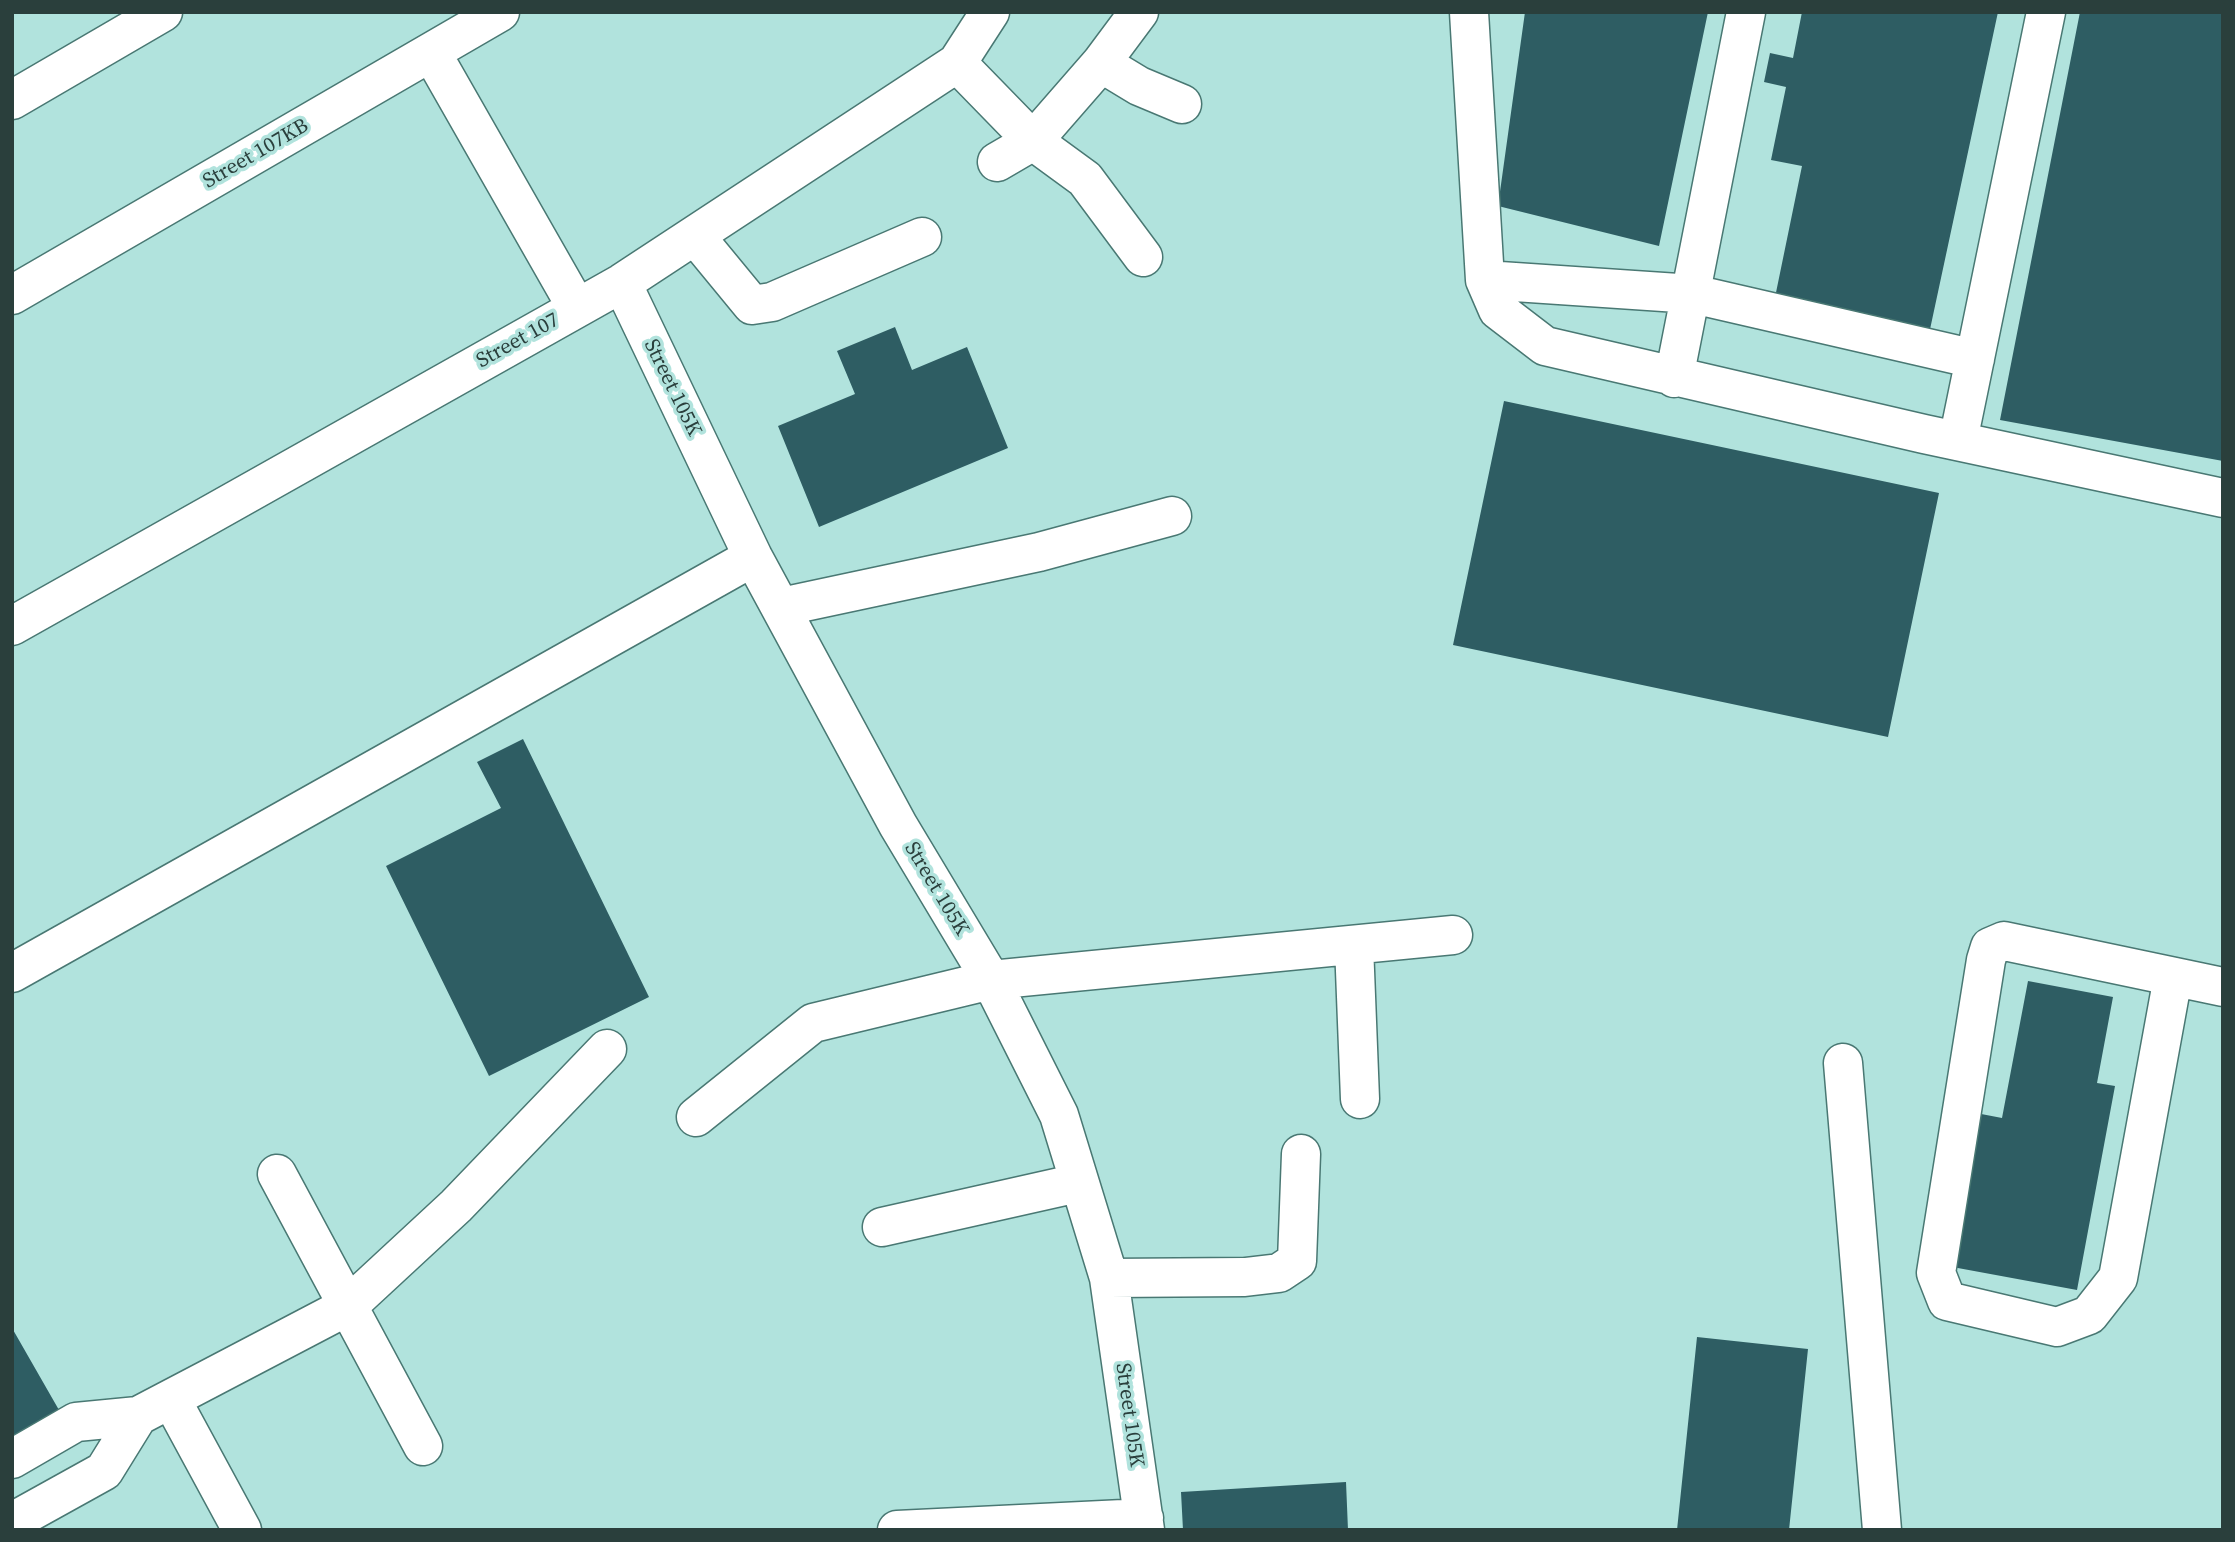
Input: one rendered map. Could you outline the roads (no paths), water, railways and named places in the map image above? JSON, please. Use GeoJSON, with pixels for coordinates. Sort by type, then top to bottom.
{"type":"FeatureCollection","features":[{"type":"Feature","properties":{"kind":"street"},"geometry":{"type":"LineString","coordinates":[[12,100],[163,12]]}},
{"type":"Feature","properties":{"kind":"street","name":"Street 107KB"},"geometry":{"type":"LineString","coordinates":[[12,295],[500,12]]}},
{"type":"Feature","properties":{"kind":"street","name":"Street 107"},"geometry":{"type":"LineString","coordinates":[[12,626],[622,284],[957,62],[990,12]]}},
{"type":"Feature","properties":{"kind":"street"},"geometry":{"type":"LineString","coordinates":[[998,162],[1033,141],[1101,64],[1139,12]]}},
{"type":"Feature","properties":{"kind":"street"},"geometry":{"type":"LineString","coordinates":[[1469,12],[1485,280],[1498,310],[1545,346],[1674,378],[2223,498]]}},
{"type":"Feature","properties":{"kind":"street"},"geometry":{"type":"LineString","coordinates":[[1674,378],[1693,294],[1746,12]]}},
{"type":"Feature","properties":{"kind":"street"},"geometry":{"type":"LineString","coordinates":[[1958,441],[2046,12]]}},
{"type":"Feature","properties":{"kind":"street"},"geometry":{"type":"LineString","coordinates":[[431,52],[577,309]]}},
{"type":"Feature","properties":{"kind":"street"},"geometry":{"type":"LineString","coordinates":[[957,62],[1033,141],[1085,179],[1143,257]]}},
{"type":"Feature","properties":{"kind":"street"},"geometry":{"type":"LineString","coordinates":[[1101,64],[1139,86],[1182,104]]}},
{"type":"Feature","properties":{"kind":"street"},"geometry":{"type":"LineString","coordinates":[[696,237],[752,305],[772,302],[922,237]]}},
{"type":"Feature","properties":{"kind":"street"},"geometry":{"type":"LineString","coordinates":[[1485,280],[1693,294],[1975,359]]}},
{"type":"Feature","properties":{"kind":"street","name":"Street 105K"},"geometry":{"type":"LineString","coordinates":[[622,284],[753,557],[898,825],[991,980],[1059,1115],[1078,1183],[1110,1278],[1144,1524]]}},
{"type":"Feature","properties":{"kind":"street"},"geometry":{"type":"LineString","coordinates":[[780,607],[1039,552],[1172,516]]}},
{"type":"Feature","properties":{"kind":"street"},"geometry":{"type":"LineString","coordinates":[[12,973],[753,557]]}},
{"type":"Feature","properties":{"kind":"street"},"geometry":{"type":"LineString","coordinates":[[696,1117],[813,1023],[991,980],[1453,936]]}},
{"type":"Feature","properties":{"kind":"street"},"geometry":{"type":"LineString","coordinates":[[2174,976],[2118,1278],[2089,1315],[2057,1327],[1947,1301],[1936,1273],[1983,973],[1990,947],[2004,942],[2174,976],[2223,987]]}},
{"type":"Feature","properties":{"kind":"street"},"geometry":{"type":"LineString","coordinates":[[1354,945],[1360,1099]]}},
{"type":"Feature","properties":{"kind":"street"},"geometry":{"type":"LineString","coordinates":[[12,1459],[76,1422],[138,1416],[348,1306],[456,1206],[607,1049]]}},
{"type":"Feature","properties":{"kind":"street"},"geometry":{"type":"LineString","coordinates":[[1843,1063],[1882,1530]]}},
{"type":"Feature","properties":{"kind":"street"},"geometry":{"type":"LineString","coordinates":[[1110,1278],[1245,1277],[1279,1273],[1297,1261],[1301,1154]]}},
{"type":"Feature","properties":{"kind":"street"},"geometry":{"type":"LineString","coordinates":[[278,1174],[423,1446]]}},
{"type":"Feature","properties":{"kind":"street"},"geometry":{"type":"LineString","coordinates":[[882,1227],[1078,1183]]}},
{"type":"Feature","properties":{"kind":"street"},"geometry":{"type":"LineString","coordinates":[[171,1399],[242,1530]]}},
{"type":"Feature","properties":{"kind":"street"},"geometry":{"type":"LineString","coordinates":[[12,1522],[104,1471],[138,1416]]}},
{"type":"Feature","properties":{"kind":"street"},"geometry":{"type":"LineString","coordinates":[[897,1530],[1144,1524]]}}]}
